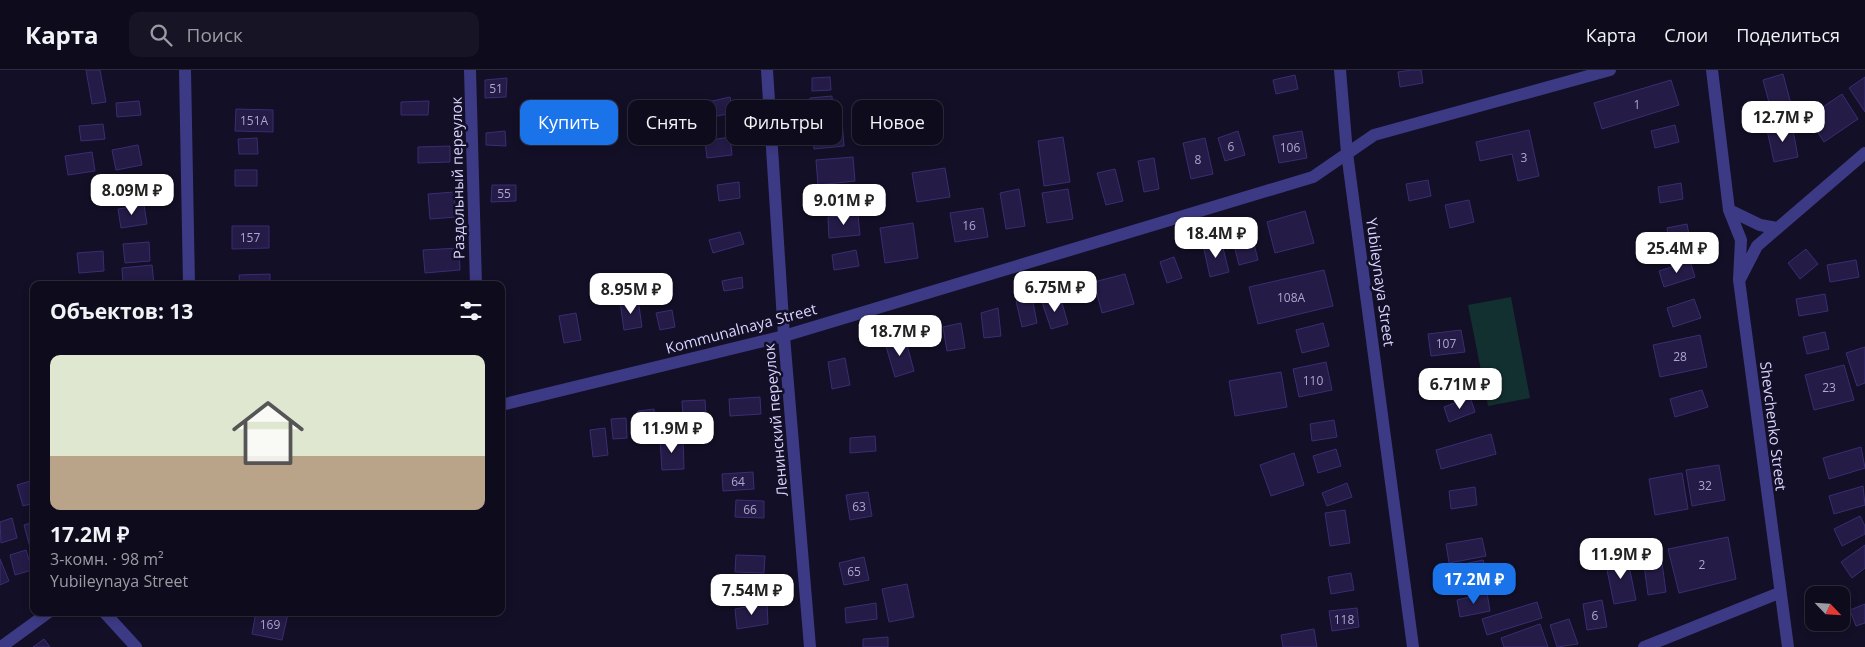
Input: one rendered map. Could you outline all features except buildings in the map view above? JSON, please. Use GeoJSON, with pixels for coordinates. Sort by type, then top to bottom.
{"type":"FeatureCollection","features":[{"type":"Feature","properties":{"kind":"street"},"geometry":{"type":"LineString","coordinates":[[185,70],[189,281]]}},
{"type":"Feature","properties":{"kind":"street","name":"Раздольный переулок"},"geometry":{"type":"LineString","coordinates":[[470,70],[476,281]]}},
{"type":"Feature","properties":{"kind":"street","name":"Ленинский переулок"},"geometry":{"type":"LineString","coordinates":[[767,70],[784,336],[810,647]]}},
{"type":"Feature","properties":{"kind":"street","name":"Yubileynaya Street"},"geometry":{"type":"LineString","coordinates":[[1340,70],[1347,153],[1413,647]]}},
{"type":"Feature","properties":{"kind":"street","name":"Kommunalnaya Street"},"geometry":{"type":"LineString","coordinates":[[505,404],[784,336],[1313,177],[1374,136],[1610,70]]}},
{"type":"Feature","properties":{"kind":"street","name":"Shevchenko Street"},"geometry":{"type":"LineString","coordinates":[[1712,70],[1729,210],[1741,240],[1739,280],[1788,647]]}},
{"type":"Feature","properties":{"kind":"street"},"geometry":{"type":"LineString","coordinates":[[1739,280],[1757,246],[1865,152]]}},
{"type":"Feature","properties":{"kind":"street"},"geometry":{"type":"LineString","coordinates":[[1729,210],[1760,225],[1777,228]]}},
{"type":"Feature","properties":{"kind":"street"},"geometry":{"type":"LineString","coordinates":[[1644,647],[1780,592]]}},
{"type":"Feature","properties":{"kind":"street"},"geometry":{"type":"LineString","coordinates":[[1,647],[44,616]]}},
{"type":"Feature","properties":{"kind":"street"},"geometry":{"type":"LineString","coordinates":[[108,616],[136,647]]}},
{"type":"Feature","properties":{"kind":"green space"},"geometry":{"type":"Polygon","coordinates":[[[1511,297],[1530,398],[1488,406],[1468,305],[1511,297]]]}}]}
